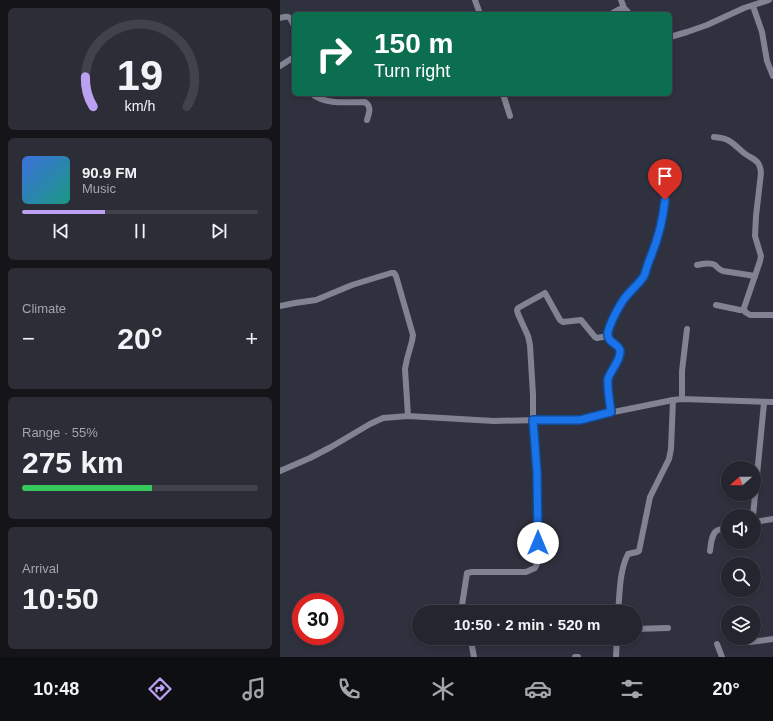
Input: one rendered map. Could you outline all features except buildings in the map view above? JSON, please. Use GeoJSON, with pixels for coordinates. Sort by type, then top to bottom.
{"type":"FeatureCollection","features":[{"type":"Feature","properties":{"kind":"street"},"geometry":{"type":"LineString","coordinates":[[475,0],[479,12]]}},
{"type":"Feature","properties":{"kind":"street"},"geometry":{"type":"LineString","coordinates":[[621,0],[624,8],[628,12]]}},
{"type":"Feature","properties":{"kind":"street"},"geometry":{"type":"LineString","coordinates":[[672,36],[707,25],[744,8],[769,0]]}},
{"type":"Feature","properties":{"kind":"street"},"geometry":{"type":"LineString","coordinates":[[753,6],[762,32],[767,61],[773,76]]}},
{"type":"Feature","properties":{"kind":"street"},"geometry":{"type":"LineString","coordinates":[[614,12],[624,8]]}},
{"type":"Feature","properties":{"kind":"street"},"geometry":{"type":"LineString","coordinates":[[280,18],[288,16],[292,22]]}},
{"type":"Feature","properties":{"kind":"street"},"geometry":{"type":"LineString","coordinates":[[280,66],[292,59]]}},
{"type":"Feature","properties":{"kind":"street"},"geometry":{"type":"LineString","coordinates":[[315,96],[326,101],[366,102],[370,109],[367,120]]}},
{"type":"Feature","properties":{"kind":"street"},"geometry":{"type":"LineString","coordinates":[[504,96],[510,116]]}},
{"type":"Feature","properties":{"kind":"street"},"geometry":{"type":"LineString","coordinates":[[714,136],[732,141],[743,152],[758,162],[761,167],[755,236],[760,252],[760,259],[744,310]]}},
{"type":"Feature","properties":{"kind":"street"},"geometry":{"type":"LineString","coordinates":[[611,412],[608,380],[617,362],[620,351],[608,336],[608,332],[624,299],[644,275],[654,249],[663,217],[665,191]]}},
{"type":"Feature","properties":{"kind":"street"},"geometry":{"type":"LineString","coordinates":[[697,265],[711,264],[723,271],[755,276]]}},
{"type":"Feature","properties":{"kind":"street"},"geometry":{"type":"LineString","coordinates":[[280,306],[314,300],[352,284],[391,273],[394,274],[396,276],[413,335],[405,369],[408,416]]}},
{"type":"Feature","properties":{"kind":"street"},"geometry":{"type":"LineString","coordinates":[[462,605],[467,573],[526,572],[536,568],[537,564],[538,500],[530,345],[528,336],[518,314],[518,308],[545,293],[560,320],[563,322],[581,320],[595,337],[608,336]]}},
{"type":"Feature","properties":{"kind":"street"},"geometry":{"type":"LineString","coordinates":[[716,305],[744,310],[750,315],[773,315]]}},
{"type":"Feature","properties":{"kind":"street"},"geometry":{"type":"LineString","coordinates":[[682,399],[682,370],[687,329]]}},
{"type":"Feature","properties":{"kind":"street"},"geometry":{"type":"LineString","coordinates":[[280,471],[310,458],[383,418],[408,416],[494,421],[580,420],[611,412],[682,399],[773,402]]}},
{"type":"Feature","properties":{"kind":"street"},"geometry":{"type":"LineString","coordinates":[[619,605],[624,564],[628,554],[639,551],[650,497],[669,460],[673,400]]}},
{"type":"Feature","properties":{"kind":"street"},"geometry":{"type":"LineString","coordinates":[[754,509],[764,402]]}},
{"type":"Feature","properties":{"kind":"street"},"geometry":{"type":"LineString","coordinates":[[761,521],[773,519]]}},
{"type":"Feature","properties":{"kind":"street"},"geometry":{"type":"LineString","coordinates":[[710,551],[714,532],[721,529]]}},
{"type":"Feature","properties":{"kind":"street"},"geometry":{"type":"LineString","coordinates":[[642,629],[668,628]]}},
{"type":"Feature","properties":{"kind":"street"},"geometry":{"type":"LineString","coordinates":[[761,641],[773,639]]}},
{"type":"Feature","properties":{"kind":"street"},"geometry":{"type":"LineString","coordinates":[[717,644],[722,657]]}},
{"type":"Feature","properties":{"kind":"street"},"geometry":{"type":"LineString","coordinates":[[472,645],[474,657]]}},
{"type":"Feature","properties":{"kind":"street"},"geometry":{"type":"LineString","coordinates":[[616,657],[617,645]]}},
{"type":"Feature","properties":{"kind":"route"},"geometry":{"type":"LineString","coordinates":[[538,543],[537,472],[533,420],[580,420],[611,412],[608,380],[617,362],[620,349],[610,340],[608,332],[624,299],[644,275],[657,239],[664,213],[665,200]]}}]}
